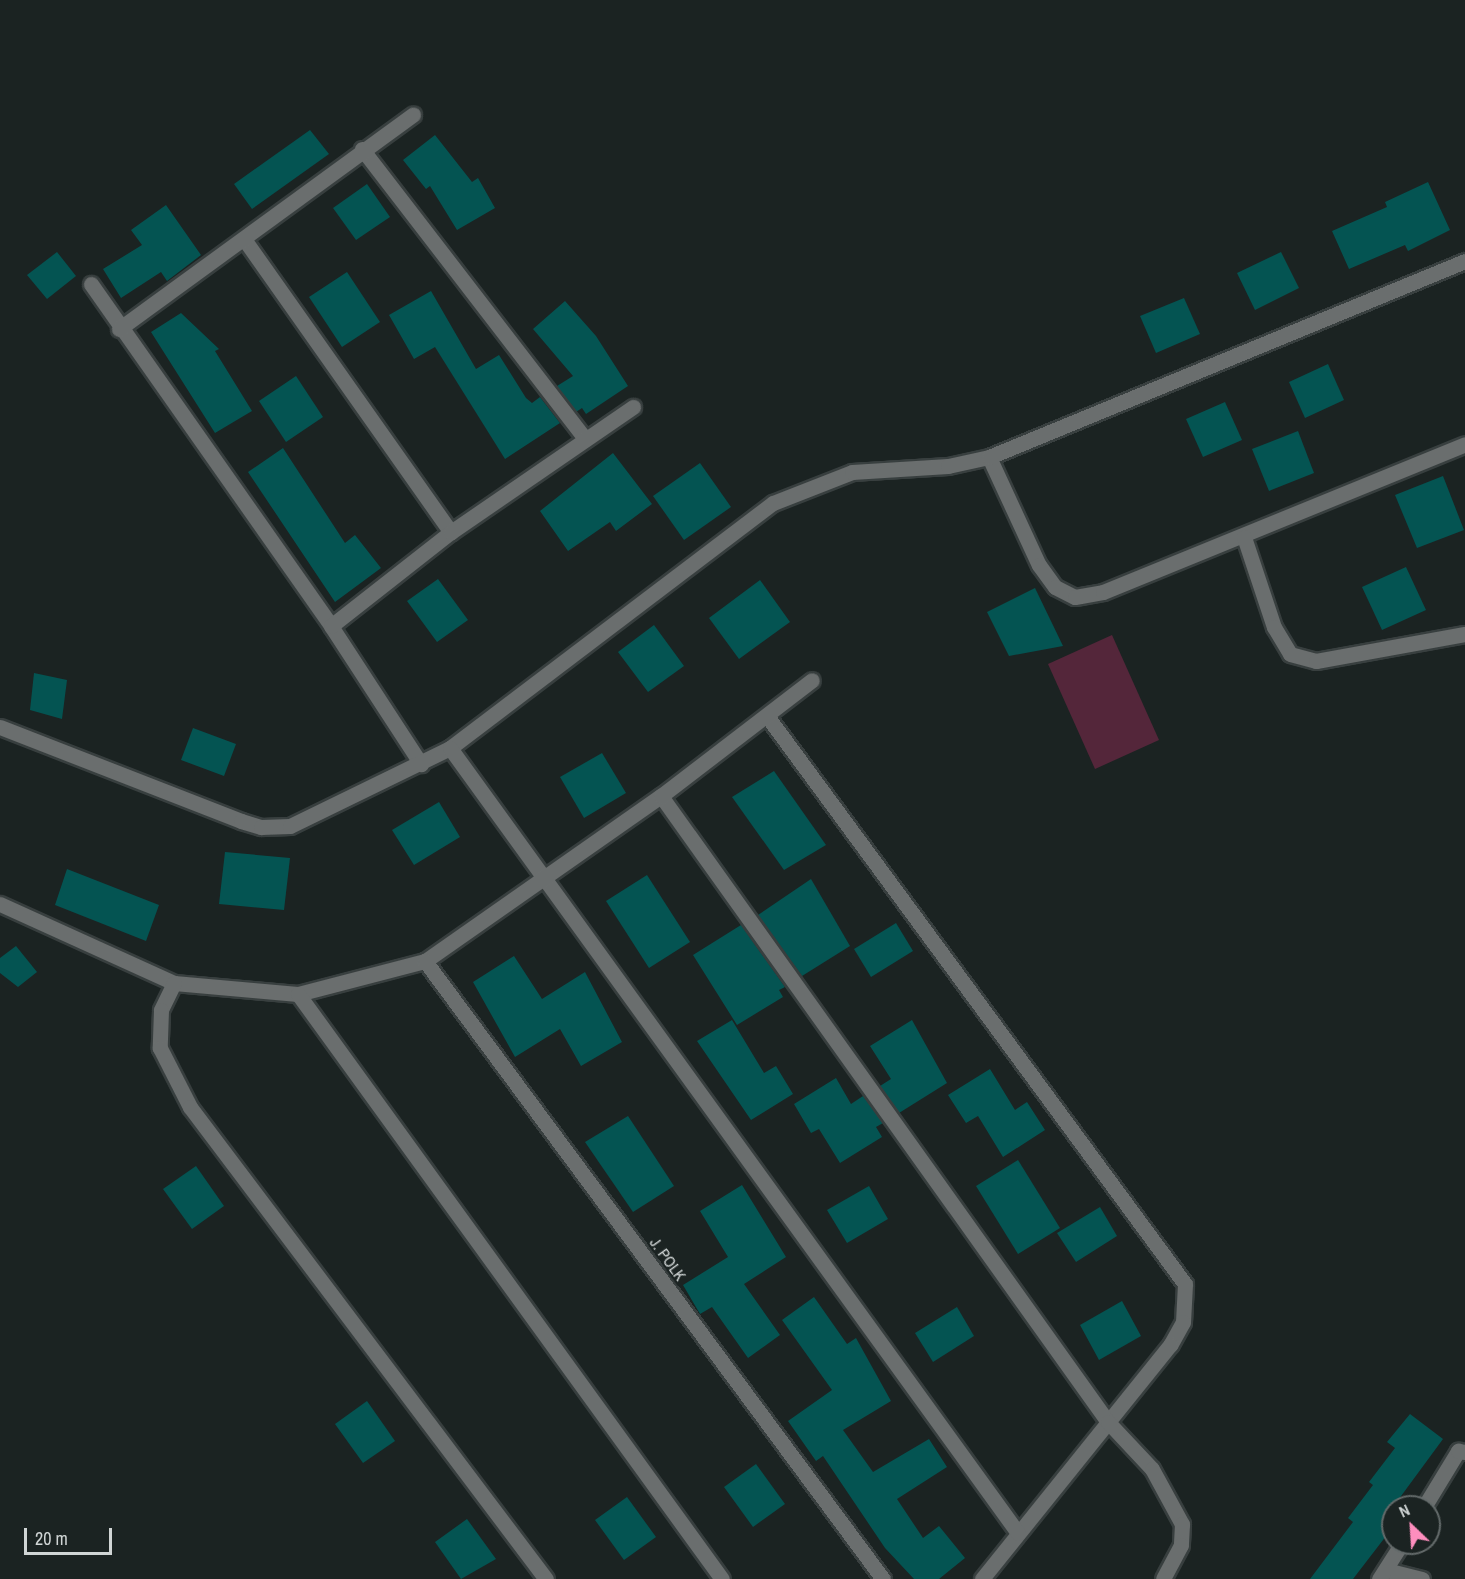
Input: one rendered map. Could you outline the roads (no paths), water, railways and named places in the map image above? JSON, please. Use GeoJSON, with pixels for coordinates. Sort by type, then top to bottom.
{"type":"FeatureCollection","features":[{"type":"Feature","properties":{"kind":"street"},"geometry":{"type":"LineString","coordinates":[[120,329],[362,149],[412,115]]}},
{"type":"Feature","properties":{"kind":"street"},"geometry":{"type":"LineString","coordinates":[[362,149],[585,439]]}},
{"type":"Feature","properties":{"kind":"street"},"geometry":{"type":"LineString","coordinates":[[244,239],[451,532]]}},
{"type":"Feature","properties":{"kind":"street"},"geometry":{"type":"LineString","coordinates":[[0,727],[261,827],[290,826],[450,748],[773,503],[852,472],[948,466],[989,457],[1465,261]]}},
{"type":"Feature","properties":{"kind":"street"},"geometry":{"type":"LineString","coordinates":[[92,284],[120,329],[331,626],[421,764]]}},
{"type":"Feature","properties":{"kind":"street"},"geometry":{"type":"LineString","coordinates":[[331,626],[451,532],[633,407]]}},
{"type":"Feature","properties":{"kind":"street"},"geometry":{"type":"LineString","coordinates":[[989,457],[1039,565],[1055,587],[1075,597],[1103,592],[1244,537],[1465,444]]}},
{"type":"Feature","properties":{"kind":"street"},"geometry":{"type":"LineString","coordinates":[[1244,537],[1274,627],[1290,654],[1316,662],[1465,634]]}},
{"type":"Feature","properties":{"kind":"street"},"geometry":{"type":"LineString","coordinates":[[0,903],[174,983],[298,994],[425,961],[544,880],[660,796],[812,680]]}},
{"type":"Feature","properties":{"kind":"street"},"geometry":{"type":"LineString","coordinates":[[767,716],[1185,1284],[1183,1322],[1170,1345],[982,1579]]}},
{"type":"Feature","properties":{"kind":"street"},"geometry":{"type":"LineString","coordinates":[[450,748],[1018,1533]]}},
{"type":"Feature","properties":{"kind":"street"},"geometry":{"type":"LineString","coordinates":[[660,796],[1108,1422],[1152,1469],[1182,1524],[1181,1545],[1163,1579]]}},
{"type":"Feature","properties":{"kind":"street","name":"J. POLK"},"geometry":{"type":"LineString","coordinates":[[425,961],[883,1579]]}},
{"type":"Feature","properties":{"kind":"street"},"geometry":{"type":"LineString","coordinates":[[174,983],[161,1010],[160,1048],[190,1107],[546,1579]]}},
{"type":"Feature","properties":{"kind":"street"},"geometry":{"type":"LineString","coordinates":[[298,994],[722,1579]]}},
{"type":"Feature","properties":{"kind":"street"},"geometry":{"type":"LineString","coordinates":[[1431,1495],[1458,1451],[1465,1452]]}},
{"type":"Feature","properties":{"kind":"street"},"geometry":{"type":"LineString","coordinates":[[1395,1555],[1383,1574],[1422,1579]]}}]}
